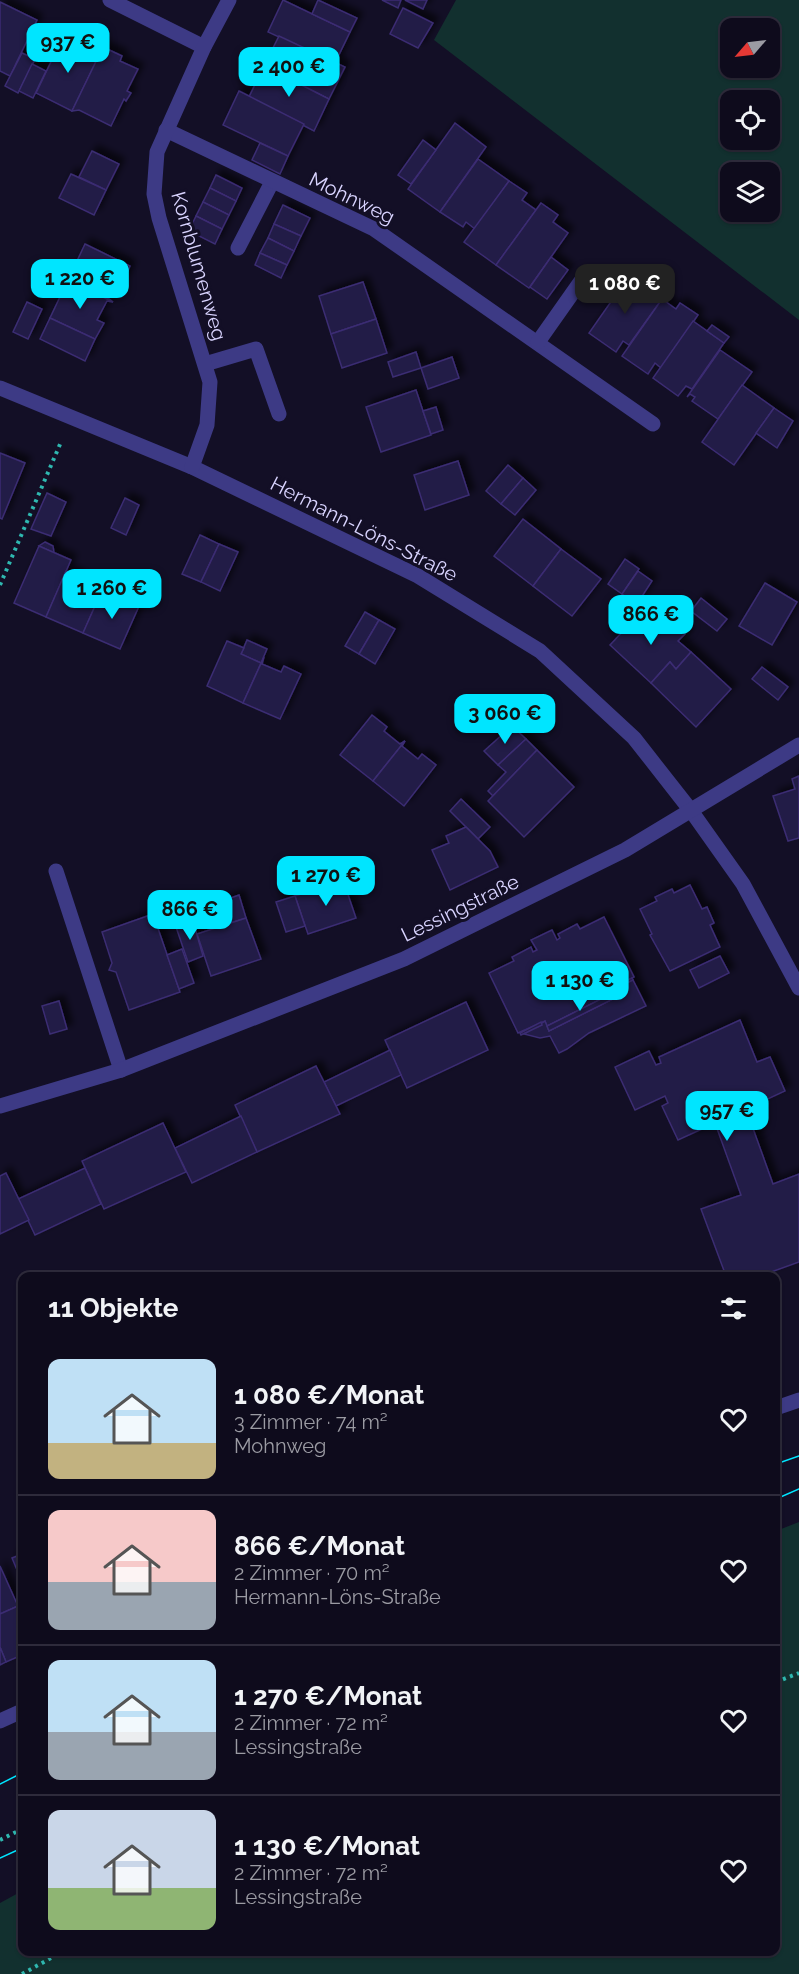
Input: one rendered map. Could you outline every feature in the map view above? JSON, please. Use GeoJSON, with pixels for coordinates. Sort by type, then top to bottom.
{"type":"FeatureCollection","features":[{"type":"Feature","properties":{"kind":"street"},"geometry":{"type":"LineString","coordinates":[[110,0],[204,47]]}},
{"type":"Feature","properties":{"kind":"street","name":"Kornblumenweg"},"geometry":{"type":"LineString","coordinates":[[192,467],[207,425],[210,382],[154,194],[157,152],[204,47],[229,0]]}},
{"type":"Feature","properties":{"kind":"street","name":"Mohnweg"},"geometry":{"type":"LineString","coordinates":[[166,130],[374,229],[653,424]]}},
{"type":"Feature","properties":{"kind":"street"},"geometry":{"type":"LineString","coordinates":[[238,248],[272,182]]}},
{"type":"Feature","properties":{"kind":"street"},"geometry":{"type":"LineString","coordinates":[[538,342],[581,281]]}},
{"type":"Feature","properties":{"kind":"street"},"geometry":{"type":"LineString","coordinates":[[205,364],[256,349],[279,414]]}},
{"type":"Feature","properties":{"kind":"street","name":"Hermann-Löns-Straße"},"geometry":{"type":"LineString","coordinates":[[0,388],[192,467],[418,576],[540,651],[634,738],[692,812],[743,884],[799,988]]}},
{"type":"Feature","properties":{"kind":"street","name":"Lessingstraße"},"geometry":{"type":"LineString","coordinates":[[0,1106],[121,1070],[404,959],[625,850],[692,812],[799,745]]}},
{"type":"Feature","properties":{"kind":"street"},"geometry":{"type":"LineString","coordinates":[[56,871],[121,1070]]}},
{"type":"Feature","properties":{"kind":"street"},"geometry":{"type":"LineString","coordinates":[[780,1407],[799,1400]]}},
{"type":"Feature","properties":{"kind":"street"},"geometry":{"type":"LineString","coordinates":[[0,1721],[18,1713]]}},
{"type":"Feature","properties":{"kind":"path"},"geometry":{"type":"LineString","coordinates":[[0,585],[72,418]]}},
{"type":"Feature","properties":{"kind":"path"},"geometry":{"type":"LineString","coordinates":[[780,1680],[799,1673]]}},
{"type":"Feature","properties":{"kind":"path"},"geometry":{"type":"LineString","coordinates":[[0,1840],[18,1831]]}},
{"type":"Feature","properties":{"kind":"path"},"geometry":{"type":"LineString","coordinates":[[22,1974],[55,1956]]}},
{"type":"Feature","properties":{"kind":"green space"},"geometry":{"type":"Polygon","coordinates":[[[456,0],[799,0],[799,320],[434,40],[456,0]]]}},
{"type":"Feature","properties":{"kind":"green space"},"geometry":{"type":"Polygon","coordinates":[[[799,1522],[799,1974],[0,1974],[0,1903],[18,1893],[18,1956],[780,1956],[780,1529],[799,1522]]]}},
{"type":"Feature","properties":{"kind":"building"},"geometry":{"type":"Polygon","coordinates":[[[283,0],[350,32],[335,63],[268,32],[283,0]]]}},
{"type":"Feature","properties":{"kind":"building"},"geometry":{"type":"Polygon","coordinates":[[[318,0],[357,18],[350,32],[312,14],[318,0]]]}},
{"type":"Feature","properties":{"kind":"building"},"geometry":{"type":"Polygon","coordinates":[[[382,0],[401,0],[398,8],[382,0]]]}},
{"type":"Feature","properties":{"kind":"building"},"geometry":{"type":"Polygon","coordinates":[[[405,0],[427,0],[423,9],[405,0]]]}},
{"type":"Feature","properties":{"kind":"building"},"geometry":{"type":"Polygon","coordinates":[[[0,2],[37,20],[10,76],[0,71],[0,2]]]}},
{"type":"Feature","properties":{"kind":"building"},"geometry":{"type":"Polygon","coordinates":[[[403,8],[433,23],[418,48],[390,34],[403,8]]]}},
{"type":"Feature","properties":{"kind":"building"},"geometry":{"type":"Polygon","coordinates":[[[279,36],[345,67],[329,99],[264,66],[279,36]]]}},
{"type":"Feature","properties":{"kind":"building"},"geometry":{"type":"Polygon","coordinates":[[[63,37],[98,54],[103,47],[72,111],[36,93],[63,37]]]}},
{"type":"Feature","properties":{"kind":"building"},"geometry":{"type":"Polygon","coordinates":[[[103,47],[122,56],[120,61],[138,69],[127,91],[131,93],[126,101],[124,99],[111,126],[79,110],[72,111],[103,47]]]}},
{"type":"Feature","properties":{"kind":"building"},"geometry":{"type":"Polygon","coordinates":[[[22,53],[35,59],[18,93],[5,86],[22,53]]]}},
{"type":"Feature","properties":{"kind":"building"},"geometry":{"type":"Polygon","coordinates":[[[32,64],[46,71],[33,98],[19,91],[32,64]]]}},
{"type":"Feature","properties":{"kind":"building"},"geometry":{"type":"Polygon","coordinates":[[[264,66],[329,99],[314,131],[249,97],[264,66]]]}},
{"type":"Feature","properties":{"kind":"building"},"geometry":{"type":"Polygon","coordinates":[[[239,91],[304,124],[288,156],[223,125],[239,91]]]}},
{"type":"Feature","properties":{"kind":"building"},"geometry":{"type":"Polygon","coordinates":[[[455,123],[486,147],[440,212],[408,189],[455,123]]]}},
{"type":"Feature","properties":{"kind":"building"},"geometry":{"type":"Polygon","coordinates":[[[423,140],[436,150],[411,184],[398,175],[423,140]]]}},
{"type":"Feature","properties":{"kind":"building"},"geometry":{"type":"Polygon","coordinates":[[[260,143],[288,156],[280,174],[252,160],[260,143]]]}},
{"type":"Feature","properties":{"kind":"building"},"geometry":{"type":"Polygon","coordinates":[[[92,151],[119,164],[106,190],[79,177],[92,151]]]}},
{"type":"Feature","properties":{"kind":"building"},"geometry":{"type":"Polygon","coordinates":[[[478,159],[509,181],[475,229],[466,222],[463,227],[440,212],[478,159]]]}},
{"type":"Feature","properties":{"kind":"building"},"geometry":{"type":"Polygon","coordinates":[[[71,174],[106,190],[94,215],[59,198],[71,174]]]}},
{"type":"Feature","properties":{"kind":"building"},"geometry":{"type":"Polygon","coordinates":[[[216,175],[242,188],[236,201],[210,188],[216,175]]]}},
{"type":"Feature","properties":{"kind":"building"},"geometry":{"type":"Polygon","coordinates":[[[509,181],[527,193],[522,200],[536,210],[496,265],[464,242],[509,181]]]}},
{"type":"Feature","properties":{"kind":"building"},"geometry":{"type":"Polygon","coordinates":[[[210,188],[236,201],[229,215],[203,202],[210,188]]]}},
{"type":"Feature","properties":{"kind":"building"},"geometry":{"type":"Polygon","coordinates":[[[203,202],[229,215],[222,229],[196,216],[203,202]]]}},
{"type":"Feature","properties":{"kind":"building"},"geometry":{"type":"Polygon","coordinates":[[[541,203],[558,215],[553,222],[568,233],[529,288],[496,265],[541,203]]]}},
{"type":"Feature","properties":{"kind":"building"},"geometry":{"type":"Polygon","coordinates":[[[283,205],[310,218],[301,236],[274,224],[283,205]]]}},
{"type":"Feature","properties":{"kind":"building"},"geometry":{"type":"Polygon","coordinates":[[[196,216],[222,229],[215,244],[189,231],[196,216]]]}},
{"type":"Feature","properties":{"kind":"building"},"geometry":{"type":"Polygon","coordinates":[[[274,224],[301,236],[294,251],[268,238],[274,224]]]}},
{"type":"Feature","properties":{"kind":"building"},"geometry":{"type":"Polygon","coordinates":[[[268,238],[294,251],[287,265],[260,253],[268,238]]]}},
{"type":"Feature","properties":{"kind":"building"},"geometry":{"type":"Polygon","coordinates":[[[85,244],[130,266],[123,281],[117,279],[108,298],[113,302],[68,280],[85,244]]]}},
{"type":"Feature","properties":{"kind":"building"},"geometry":{"type":"Polygon","coordinates":[[[260,253],[287,265],[281,278],[255,265],[260,253]]]}},
{"type":"Feature","properties":{"kind":"building"},"geometry":{"type":"Polygon","coordinates":[[[551,257],[568,270],[547,299],[530,287],[551,257]]]}},
{"type":"Feature","properties":{"kind":"building"},"geometry":{"type":"Polygon","coordinates":[[[629,276],[662,299],[629,345],[623,341],[616,352],[589,333],[629,276]]]}},
{"type":"Feature","properties":{"kind":"building"},"geometry":{"type":"Polygon","coordinates":[[[68,280],[113,302],[107,301],[97,320],[104,323],[95,339],[50,318],[68,280]]]}},
{"type":"Feature","properties":{"kind":"building"},"geometry":{"type":"Polygon","coordinates":[[[648,281],[666,293],[662,299],[644,287],[648,281]]]}},
{"type":"Feature","properties":{"kind":"building"},"geometry":{"type":"Polygon","coordinates":[[[363,282],[376,319],[331,334],[319,296],[363,282]]]}},
{"type":"Feature","properties":{"kind":"building"},"geometry":{"type":"Polygon","coordinates":[[[662,299],[676,309],[680,303],[698,315],[661,368],[655,363],[648,374],[622,356],[662,299]]]}},
{"type":"Feature","properties":{"kind":"building"},"geometry":{"type":"Polygon","coordinates":[[[27,302],[42,309],[28,339],[13,332],[27,302]]]}},
{"type":"Feature","properties":{"kind":"building"},"geometry":{"type":"Polygon","coordinates":[[[50,318],[95,339],[85,361],[40,339],[50,318]]]}},
{"type":"Feature","properties":{"kind":"building"},"geometry":{"type":"Polygon","coordinates":[[[376,319],[387,353],[342,368],[331,334],[376,319]]]}},
{"type":"Feature","properties":{"kind":"building"},"geometry":{"type":"Polygon","coordinates":[[[693,321],[724,343],[692,389],[686,386],[678,396],[653,378],[693,321]]]}},
{"type":"Feature","properties":{"kind":"building"},"geometry":{"type":"Polygon","coordinates":[[[712,325],[729,337],[724,343],[707,331],[712,325]]]}},
{"type":"Feature","properties":{"kind":"building"},"geometry":{"type":"Polygon","coordinates":[[[720,350],[752,372],[718,419],[692,401],[695,397],[690,394],[687,397],[720,350]]]}},
{"type":"Feature","properties":{"kind":"building"},"geometry":{"type":"Polygon","coordinates":[[[416,352],[421,368],[393,377],[388,362],[416,352]]]}},
{"type":"Feature","properties":{"kind":"building"},"geometry":{"type":"Polygon","coordinates":[[[452,357],[459,378],[428,389],[421,368],[452,357]]]}},
{"type":"Feature","properties":{"kind":"building"},"geometry":{"type":"Polygon","coordinates":[[[742,385],[774,408],[734,465],[702,442],[742,385]]]}},
{"type":"Feature","properties":{"kind":"building"},"geometry":{"type":"Polygon","coordinates":[[[416,390],[431,435],[381,452],[366,407],[416,390]]]}},
{"type":"Feature","properties":{"kind":"building"},"geometry":{"type":"Polygon","coordinates":[[[436,407],[443,430],[431,434],[423,411],[436,407]]]}},
{"type":"Feature","properties":{"kind":"building"},"geometry":{"type":"Polygon","coordinates":[[[774,408],[793,421],[777,448],[756,433],[774,408]]]}},
{"type":"Feature","properties":{"kind":"building"},"geometry":{"type":"Polygon","coordinates":[[[0,453],[25,463],[2,519],[0,518],[0,453]]]}},
{"type":"Feature","properties":{"kind":"building"},"geometry":{"type":"Polygon","coordinates":[[[458,461],[469,495],[425,510],[414,475],[458,461]]]}},
{"type":"Feature","properties":{"kind":"building"},"geometry":{"type":"Polygon","coordinates":[[[508,465],[523,478],[501,504],[486,491],[508,465]]]}},
{"type":"Feature","properties":{"kind":"building"},"geometry":{"type":"Polygon","coordinates":[[[523,478],[536,490],[515,515],[501,504],[523,478]]]}},
{"type":"Feature","properties":{"kind":"building"},"geometry":{"type":"Polygon","coordinates":[[[47,493],[66,502],[51,536],[31,529],[47,493]]]}},
{"type":"Feature","properties":{"kind":"building"},"geometry":{"type":"Polygon","coordinates":[[[125,498],[139,505],[126,535],[111,528],[125,498]]]}},
{"type":"Feature","properties":{"kind":"building"},"geometry":{"type":"Polygon","coordinates":[[[523,519],[561,549],[533,586],[494,556],[523,519]]]}},
{"type":"Feature","properties":{"kind":"building"},"geometry":{"type":"Polygon","coordinates":[[[200,535],[219,544],[201,582],[182,574],[200,535]]]}},
{"type":"Feature","properties":{"kind":"building"},"geometry":{"type":"Polygon","coordinates":[[[45,542],[53,546],[54,553],[39,546],[45,542]]]}},
{"type":"Feature","properties":{"kind":"building"},"geometry":{"type":"Polygon","coordinates":[[[219,544],[238,552],[220,591],[201,582],[219,544]]]}},
{"type":"Feature","properties":{"kind":"building"},"geometry":{"type":"Polygon","coordinates":[[[39,546],[71,560],[46,617],[14,603],[39,546]]]}},
{"type":"Feature","properties":{"kind":"building"},"geometry":{"type":"Polygon","coordinates":[[[561,549],[601,579],[572,616],[533,586],[561,549]]]}},
{"type":"Feature","properties":{"kind":"building"},"geometry":{"type":"Polygon","coordinates":[[[625,559],[639,569],[622,594],[608,584],[625,559]]]}},
{"type":"Feature","properties":{"kind":"building"},"geometry":{"type":"Polygon","coordinates":[[[66,571],[82,578],[80,584],[100,592],[103,588],[83,633],[46,617],[66,571]]]}},
{"type":"Feature","properties":{"kind":"building"},"geometry":{"type":"Polygon","coordinates":[[[638,571],[652,581],[637,604],[622,594],[638,571]]]}},
{"type":"Feature","properties":{"kind":"building"},"geometry":{"type":"Polygon","coordinates":[[[765,583],[797,602],[772,645],[739,626],[765,583]]]}},
{"type":"Feature","properties":{"kind":"building"},"geometry":{"type":"Polygon","coordinates":[[[103,588],[102,593],[120,601],[122,596],[140,604],[120,649],[83,633],[103,588]]]}},
{"type":"Feature","properties":{"kind":"building"},"geometry":{"type":"Polygon","coordinates":[[[701,598],[727,619],[717,631],[691,611],[701,598]]]}},
{"type":"Feature","properties":{"kind":"building"},"geometry":{"type":"Polygon","coordinates":[[[644,609],[662,626],[669,619],[685,634],[678,641],[691,652],[676,669],[670,662],[651,683],[610,645],[644,609]]]}},
{"type":"Feature","properties":{"kind":"building"},"geometry":{"type":"Polygon","coordinates":[[[365,612],[379,620],[359,654],[345,646],[365,612]]]}},
{"type":"Feature","properties":{"kind":"building"},"geometry":{"type":"Polygon","coordinates":[[[379,620],[395,629],[375,664],[359,654],[379,620]]]}},
{"type":"Feature","properties":{"kind":"building"},"geometry":{"type":"Polygon","coordinates":[[[247,640],[267,649],[261,663],[241,654],[247,640]]]}},
{"type":"Feature","properties":{"kind":"building"},"geometry":{"type":"Polygon","coordinates":[[[227,641],[244,648],[241,654],[261,663],[243,703],[207,686],[227,641]]]}},
{"type":"Feature","properties":{"kind":"building"},"geometry":{"type":"Polygon","coordinates":[[[691,652],[731,689],[696,727],[651,683],[670,662],[676,669],[691,652]]]}},
{"type":"Feature","properties":{"kind":"building"},"geometry":{"type":"Polygon","coordinates":[[[264,657],[262,664],[281,672],[284,666],[301,674],[280,719],[243,703],[264,657]]]}},
{"type":"Feature","properties":{"kind":"building"},"geometry":{"type":"Polygon","coordinates":[[[762,667],[788,687],[778,700],[752,679],[762,667]]]}},
{"type":"Feature","properties":{"kind":"building"},"geometry":{"type":"Polygon","coordinates":[[[372,715],[387,727],[384,731],[400,744],[405,741],[373,781],[340,755],[372,715]]]}},
{"type":"Feature","properties":{"kind":"building"},"geometry":{"type":"Polygon","coordinates":[[[512,726],[526,739],[498,765],[484,751],[512,726]]]}},
{"type":"Feature","properties":{"kind":"building"},"geometry":{"type":"Polygon","coordinates":[[[526,739],[537,750],[493,796],[488,791],[506,772],[498,765],[526,739]]]}},
{"type":"Feature","properties":{"kind":"building"},"geometry":{"type":"Polygon","coordinates":[[[405,741],[402,746],[418,759],[422,754],[436,765],[404,806],[373,781],[405,741]]]}},
{"type":"Feature","properties":{"kind":"building"},"geometry":{"type":"Polygon","coordinates":[[[537,750],[574,787],[524,837],[488,801],[537,750]]]}},
{"type":"Feature","properties":{"kind":"building"},"geometry":{"type":"Polygon","coordinates":[[[799,776],[799,838],[788,841],[773,796],[795,789],[792,779],[799,776]]]}},
{"type":"Feature","properties":{"kind":"building"},"geometry":{"type":"Polygon","coordinates":[[[461,799],[490,827],[478,839],[450,811],[461,799]]]}},
{"type":"Feature","properties":{"kind":"building"},"geometry":{"type":"Polygon","coordinates":[[[466,827],[490,851],[498,867],[450,890],[432,850],[449,843],[446,836],[466,827]]]}},
{"type":"Feature","properties":{"kind":"building"},"geometry":{"type":"Polygon","coordinates":[[[343,880],[356,918],[308,934],[295,896],[343,880]]]}},
{"type":"Feature","properties":{"kind":"building"},"geometry":{"type":"Polygon","coordinates":[[[690,885],[702,909],[707,907],[714,923],[710,925],[720,947],[670,971],[650,935],[652,934],[640,909],[657,901],[655,897],[672,889],[674,893],[690,885]]]}},
{"type":"Feature","properties":{"kind":"building"},"geometry":{"type":"Polygon","coordinates":[[[239,895],[246,918],[221,926],[214,904],[239,895]]]}},
{"type":"Feature","properties":{"kind":"building"},"geometry":{"type":"Polygon","coordinates":[[[295,896],[305,926],[286,932],[276,902],[295,896]]]}},
{"type":"Feature","properties":{"kind":"building"},"geometry":{"type":"Polygon","coordinates":[[[153,914],[180,992],[129,1010],[116,972],[109,970],[112,963],[102,932],[153,914]]]}},
{"type":"Feature","properties":{"kind":"building"},"geometry":{"type":"Polygon","coordinates":[[[604,917],[634,977],[608,990],[611,994],[547,1026],[545,1021],[518,1033],[489,973],[514,961],[512,957],[531,947],[533,952],[537,950],[531,940],[552,930],[557,940],[560,938],[558,934],[577,924],[580,929],[604,917]]]}},
{"type":"Feature","properties":{"kind":"building"},"geometry":{"type":"Polygon","coordinates":[[[246,918],[261,959],[211,976],[197,934],[246,918]]]}},
{"type":"Feature","properties":{"kind":"building"},"geometry":{"type":"Polygon","coordinates":[[[193,921],[203,956],[188,962],[176,927],[193,921]]]}},
{"type":"Feature","properties":{"kind":"building"},"geometry":{"type":"Polygon","coordinates":[[[182,949],[194,983],[179,989],[167,955],[182,949]]]}},
{"type":"Feature","properties":{"kind":"building"},"geometry":{"type":"Polygon","coordinates":[[[720,956],[729,973],[699,988],[690,970],[720,956]]]}},
{"type":"Feature","properties":{"kind":"building"},"geometry":{"type":"Polygon","coordinates":[[[632,978],[633,980],[613,990],[611,988],[632,978]]]}},
{"type":"Feature","properties":{"kind":"building"},"geometry":{"type":"Polygon","coordinates":[[[633,980],[646,1006],[589,1033],[559,1053],[550,1036],[540,1038],[524,1034],[545,1021],[549,1031],[613,999],[608,990],[611,988],[613,990],[633,980]]]}},
{"type":"Feature","properties":{"kind":"building"},"geometry":{"type":"Polygon","coordinates":[[[611,994],[613,999],[549,1031],[547,1026],[611,994]]]}},
{"type":"Feature","properties":{"kind":"building"},"geometry":{"type":"Polygon","coordinates":[[[59,1001],[67,1029],[50,1034],[42,1006],[59,1001]]]}},
{"type":"Feature","properties":{"kind":"building"},"geometry":{"type":"Polygon","coordinates":[[[466,1002],[488,1050],[407,1088],[385,1040],[466,1002]]]}},
{"type":"Feature","properties":{"kind":"building"},"geometry":{"type":"Polygon","coordinates":[[[740,1020],[757,1062],[770,1057],[785,1091],[746,1109],[773,1184],[799,1174],[799,1262],[771,1272],[725,1272],[701,1209],[741,1195],[715,1123],[678,1140],[662,1106],[668,1103],[665,1096],[635,1110],[615,1067],[649,1051],[656,1065],[661,1063],[659,1057],[740,1020]]]}},
{"type":"Feature","properties":{"kind":"building"},"geometry":{"type":"Polygon","coordinates":[[[541,1022],[542,1025],[521,1035],[520,1033],[541,1022]]]}},
{"type":"Feature","properties":{"kind":"building"},"geometry":{"type":"Polygon","coordinates":[[[390,1050],[401,1075],[336,1106],[324,1082],[390,1050]]]}},
{"type":"Feature","properties":{"kind":"building"},"geometry":{"type":"Polygon","coordinates":[[[316,1066],[340,1114],[257,1152],[235,1105],[316,1066]]]}},
{"type":"Feature","properties":{"kind":"building"},"geometry":{"type":"Polygon","coordinates":[[[241,1116],[257,1152],[192,1183],[175,1148],[241,1116]]]}},
{"type":"Feature","properties":{"kind":"building"},"geometry":{"type":"Polygon","coordinates":[[[163,1123],[186,1172],[104,1209],[82,1161],[163,1123]]]}},
{"type":"Feature","properties":{"kind":"building"},"geometry":{"type":"Polygon","coordinates":[[[85,1168],[101,1204],[35,1235],[18,1199],[85,1168]]]}},
{"type":"Feature","properties":{"kind":"building"},"geometry":{"type":"Polygon","coordinates":[[[6,1173],[29,1220],[0,1234],[0,1176],[6,1173]]]}},
{"type":"Feature","properties":{"kind":"building"},"geometry":{"type":"Polygon","coordinates":[[[18,1556],[18,1572],[12,1558],[18,1556]]]}},
{"type":"Feature","properties":{"kind":"building"},"geometry":{"type":"Polygon","coordinates":[[[0,1566],[18,1606],[0,1614],[0,1566]]]}},
{"type":"Feature","properties":{"kind":"building"},"geometry":{"type":"Polygon","coordinates":[[[18,1606],[18,1657],[6,1662],[0,1647],[0,1614],[18,1606]]]}},
{"type":"Feature","properties":{"kind":"building"},"geometry":{"type":"Polygon","coordinates":[[[0,1647],[6,1662],[0,1665],[0,1647]]]}},
{"type":"Feature","properties":{"kind":"tram line"},"geometry":{"type":"LineString","coordinates":[[780,1463],[799,1456]]}},
{"type":"Feature","properties":{"kind":"tram line"},"geometry":{"type":"LineString","coordinates":[[780,1497],[799,1489]]}},
{"type":"Feature","properties":{"kind":"tram line"},"geometry":{"type":"LineString","coordinates":[[0,1784],[18,1775]]}},
{"type":"Feature","properties":{"kind":"tram line"},"geometry":{"type":"LineString","coordinates":[[0,1858],[18,1850]]}}]}
